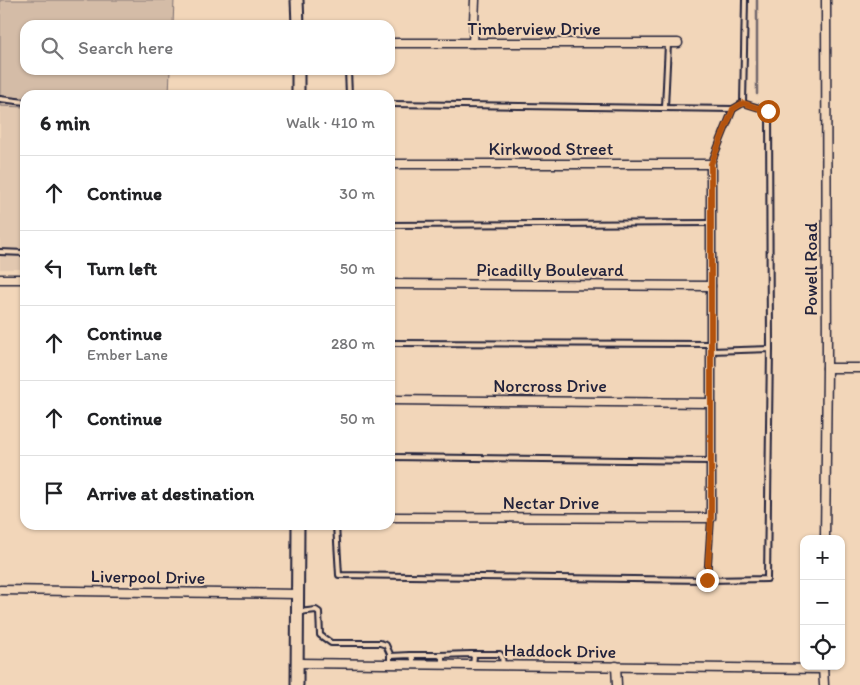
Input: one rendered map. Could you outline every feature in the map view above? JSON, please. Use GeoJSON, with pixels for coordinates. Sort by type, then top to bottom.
{"type":"FeatureCollection","features":[{"type":"Feature","properties":{"kind":"main road"},"geometry":{"type":"LineString","coordinates":[[297,0],[298,20]]}},
{"type":"Feature","properties":{"kind":"main road"},"geometry":{"type":"LineString","coordinates":[[298,75],[298,90]]}},
{"type":"Feature","properties":{"kind":"main road"},"geometry":{"type":"LineString","coordinates":[[297,685],[298,530]]}},
{"type":"Feature","properties":{"kind":"street"},"geometry":{"type":"LineString","coordinates":[[473,43],[475,0]]}},
{"type":"Feature","properties":{"kind":"street","name":"Powell Road"},"geometry":{"type":"LineString","coordinates":[[825,535],[827,368],[826,0]]}},
{"type":"Feature","properties":{"kind":"street","name":"Timberview Drive"},"geometry":{"type":"LineString","coordinates":[[395,43],[678,43]]}},
{"type":"Feature","properties":{"kind":"street","name":"Kirkwood Street"},"geometry":{"type":"LineString","coordinates":[[395,164],[711,164]]}},
{"type":"Feature","properties":{"kind":"street"},"geometry":{"type":"LineString","coordinates":[[711,164],[711,518]]}},
{"type":"Feature","properties":{"kind":"street"},"geometry":{"type":"LineString","coordinates":[[0,279],[20,279]]}},
{"type":"Feature","properties":{"kind":"street","name":"Picadilly Boulevard"},"geometry":{"type":"LineString","coordinates":[[395,284],[711,286]]}},
{"type":"Feature","properties":{"kind":"street"},"geometry":{"type":"LineString","coordinates":[[827,368],[860,368]]}},
{"type":"Feature","properties":{"kind":"street","name":"Norcross Drive"},"geometry":{"type":"LineString","coordinates":[[395,400],[711,402]]}},
{"type":"Feature","properties":{"kind":"street","name":"Nectar Drive"},"geometry":{"type":"LineString","coordinates":[[395,517],[711,518]]}},
{"type":"Feature","properties":{"kind":"street","name":"Liverpool Drive"},"geometry":{"type":"LineString","coordinates":[[0,590],[297,594]]}},
{"type":"Feature","properties":{"kind":"street","name":"Haddock Drive"},"geometry":{"type":"LineString","coordinates":[[297,663],[390,660],[413,664],[800,668]]}},
{"type":"Feature","properties":{"kind":"street"},"geometry":{"type":"LineString","coordinates":[[616,666],[617,685]]}},
{"type":"Feature","properties":{"kind":"street"},"geometry":{"type":"LineString","coordinates":[[823,670],[824,685]]}},
{"type":"Feature","properties":{"kind":"lane"},"geometry":{"type":"LineString","coordinates":[[743,103],[744,0]]}},
{"type":"Feature","properties":{"kind":"lane"},"geometry":{"type":"LineString","coordinates":[[665,107],[668,44]]}},
{"type":"Feature","properties":{"kind":"lane"},"geometry":{"type":"LineString","coordinates":[[348,75],[348,90]]}},
{"type":"Feature","properties":{"kind":"lane"},"geometry":{"type":"LineString","coordinates":[[0,99],[20,101]]}},
{"type":"Feature","properties":{"kind":"lane"},"geometry":{"type":"LineString","coordinates":[[336,530],[339,576],[767,579],[770,348],[768,111],[743,103],[733,109],[395,104]]}},
{"type":"Feature","properties":{"kind":"lane"},"geometry":{"type":"LineString","coordinates":[[711,164],[733,109]]}},
{"type":"Feature","properties":{"kind":"lane"},"geometry":{"type":"LineString","coordinates":[[395,226],[711,223]]}},
{"type":"Feature","properties":{"kind":"lane"},"geometry":{"type":"LineString","coordinates":[[0,252],[20,253]]}},
{"type":"Feature","properties":{"kind":"lane"},"geometry":{"type":"LineString","coordinates":[[395,344],[770,348]]}},
{"type":"Feature","properties":{"kind":"lane"},"geometry":{"type":"LineString","coordinates":[[395,457],[710,461]]}},
{"type":"Feature","properties":{"kind":"lane"},"geometry":{"type":"LineString","coordinates":[[707,580],[711,518]]}},
{"type":"Feature","properties":{"kind":"lane"},"geometry":{"type":"LineString","coordinates":[[297,612],[316,610],[319,612],[320,635],[331,643],[380,643],[386,645],[390,660],[410,655],[500,654],[503,665]]}},
{"type":"Feature","properties":{"kind":"lane"},"geometry":{"type":"LineString","coordinates":[[471,654],[474,656],[473,665]]}},
{"type":"Feature","properties":{"kind":"lane"},"geometry":{"type":"LineString","coordinates":[[410,655],[413,658],[413,664]]}},
{"type":"Feature","properties":{"kind":"lane"},"geometry":{"type":"LineString","coordinates":[[439,655],[442,657],[442,664]]}},
{"type":"Feature","properties":{"kind":"shaded area"},"geometry":{"type":"Polygon","coordinates":[[[0,0],[174,0],[173,20],[20,20],[20,75],[170,75],[169,90],[20,90],[20,107],[0,105],[0,0]]]}},
{"type":"Feature","properties":{"kind":"shaded area"},"geometry":{"type":"Polygon","coordinates":[[[0,105],[20,107],[20,269],[0,269],[0,105]]]}},
{"type":"Feature","properties":{"kind":"waterway"},"geometry":{"type":"LineString","coordinates":[[757,0],[757,94]]}},
{"type":"Feature","properties":{"kind":"route"},"geometry":{"type":"LineString","coordinates":[[707,580],[711,518],[711,164],[733,109],[743,103],[768,111]]}}]}
